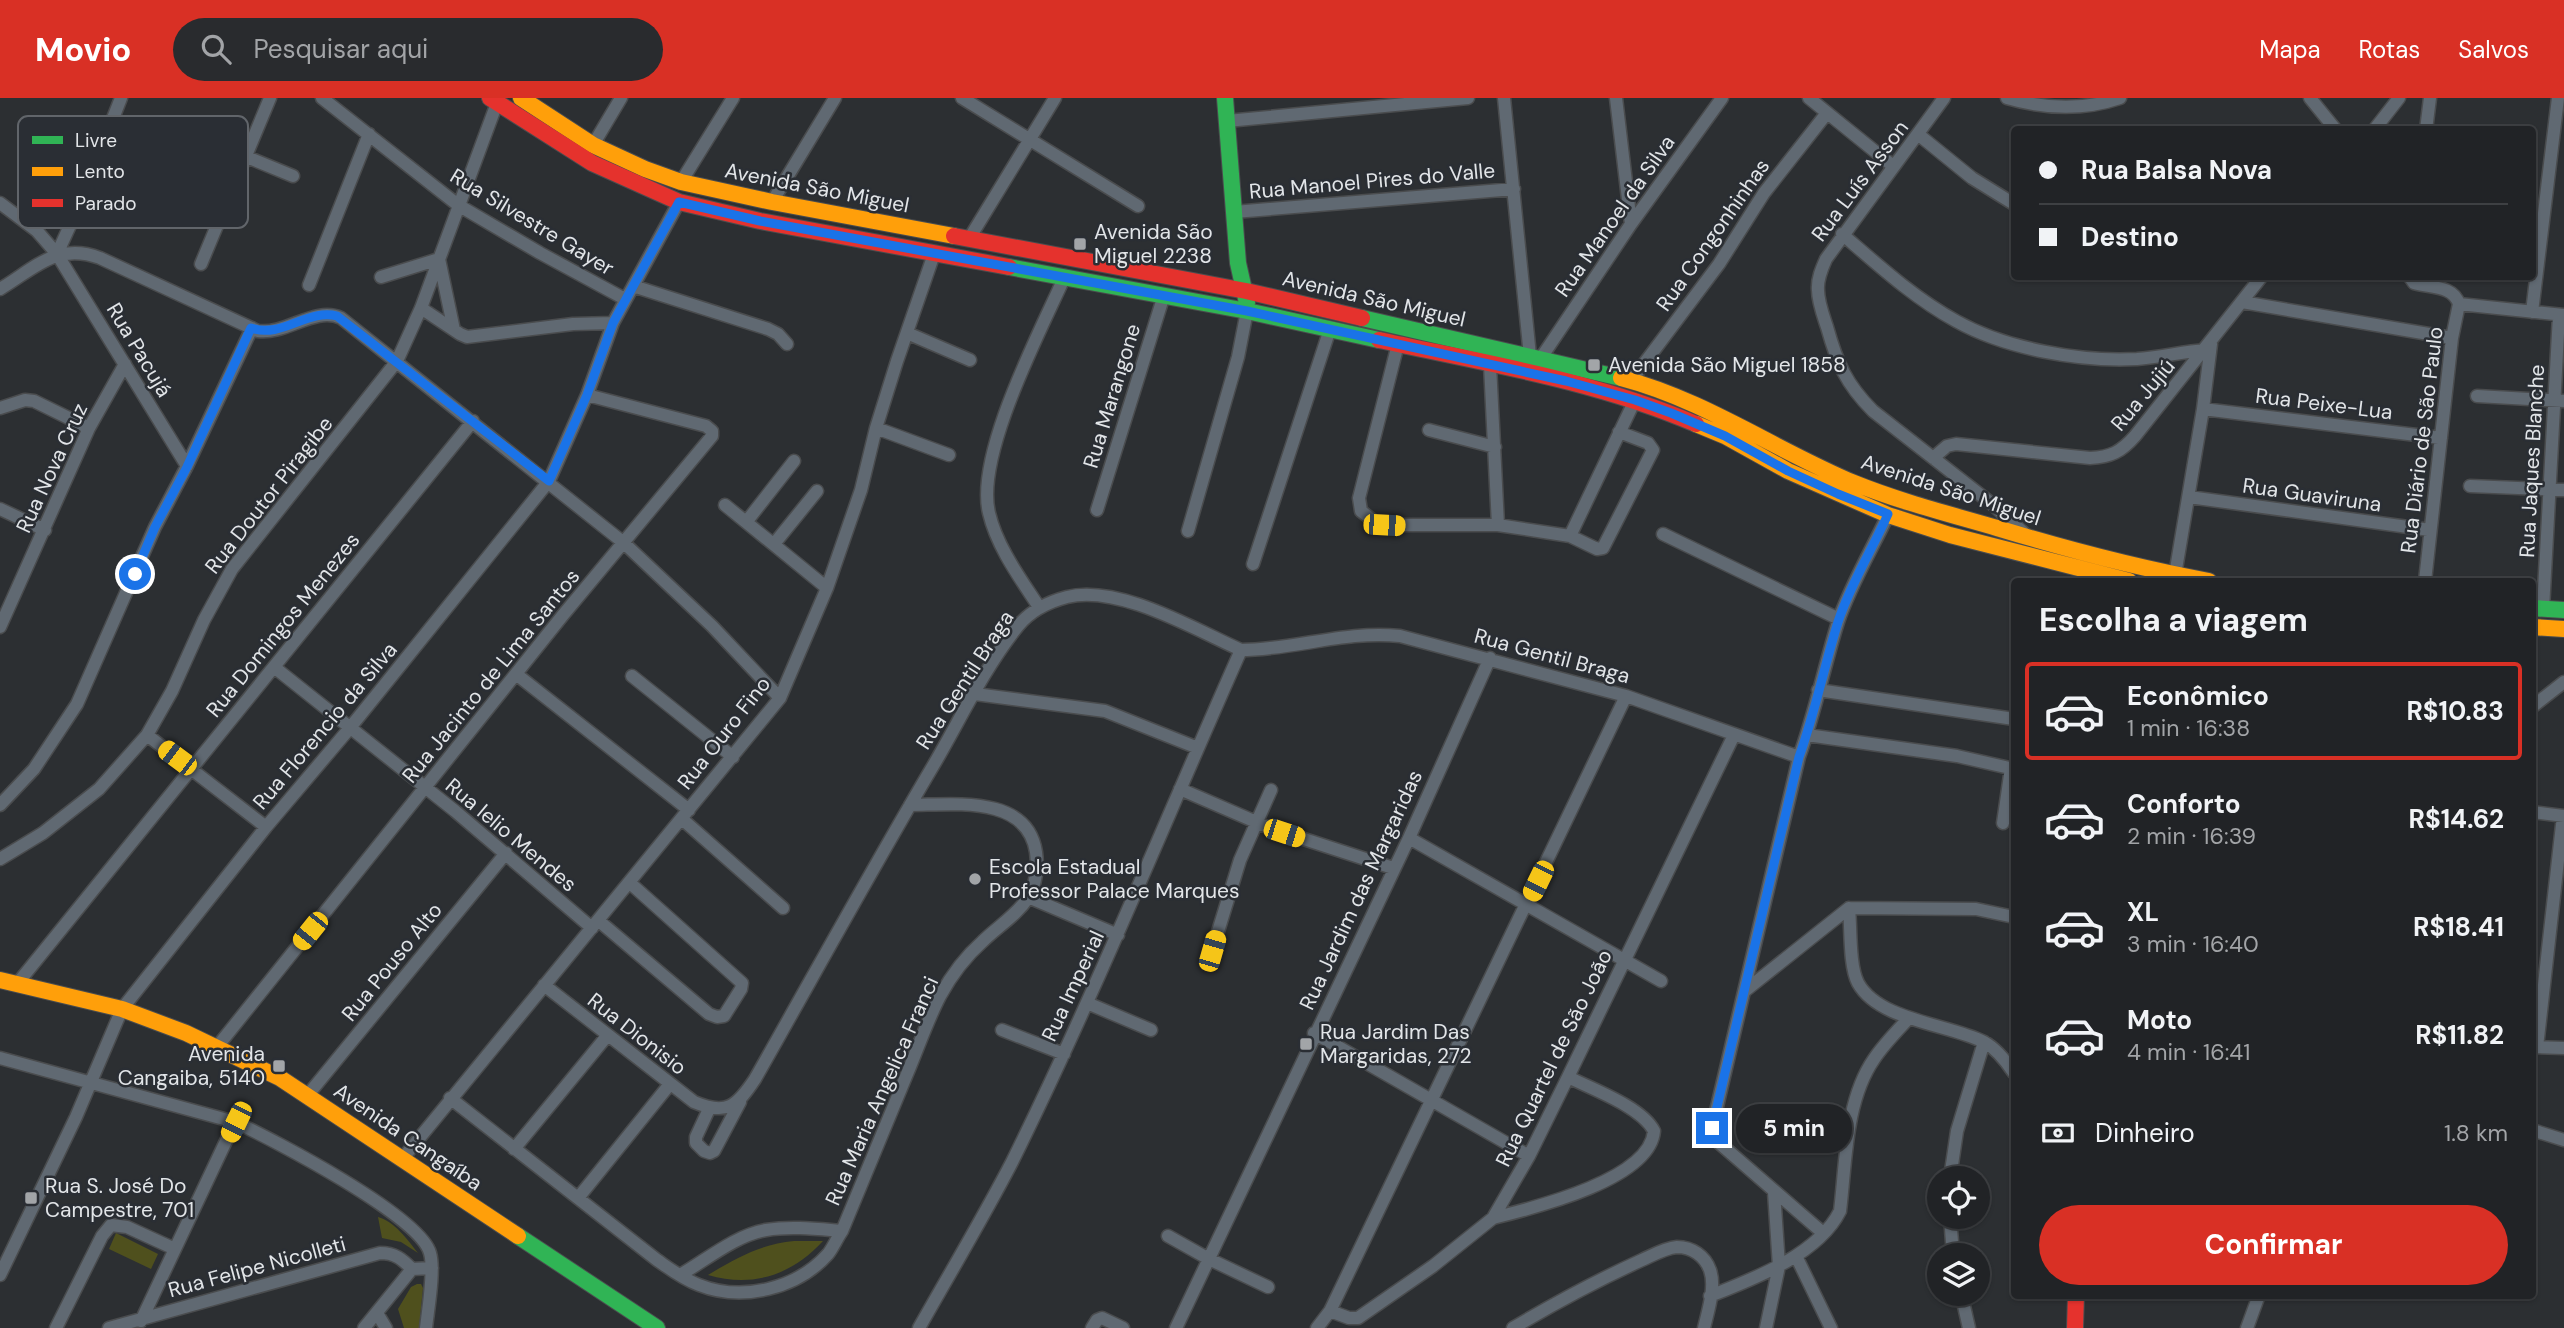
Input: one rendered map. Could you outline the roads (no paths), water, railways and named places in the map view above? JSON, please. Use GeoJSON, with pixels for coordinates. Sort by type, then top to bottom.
{"type":"FeatureCollection","features":[{"type":"Feature","properties":{"kind":"main road","name":"Avenida São Miguel"},"geometry":{"type":"LineString","coordinates":[[521,98],[593,145],[681,182],[772,202],[1246,291],[1631,381],[1683,398],[1853,482],[1943,514],[2192,578]]}},
{"type":"Feature","properties":{"kind":"main road"},"geometry":{"type":"LineString","coordinates":[[1225,98],[1238,263],[1246,291],[1247,311]]}},
{"type":"Feature","properties":{"kind":"main road","name":"Avenida São Miguel"},"geometry":{"type":"LineString","coordinates":[[494,101],[592,163],[679,202],[760,221],[1247,311],[1566,381],[1635,400],[1725,436],[1800,477],[1888,514],[1950,535],[2088,575],[2108,578]]}},
{"type":"Feature","properties":{"kind":"main road"},"geometry":{"type":"LineString","coordinates":[[2084,552],[2088,575]]}},
{"type":"Feature","properties":{"kind":"main road"},"geometry":{"type":"LineString","coordinates":[[2538,608],[2564,610]]}},
{"type":"Feature","properties":{"kind":"main road"},"geometry":{"type":"LineString","coordinates":[[2536,627],[2564,629]]}},
{"type":"Feature","properties":{"kind":"main road","name":"Avenida Cangaíba"},"geometry":{"type":"LineString","coordinates":[[0,980],[122,1009],[186,1032],[280,1078],[657,1328]]}},
{"type":"Feature","properties":{"kind":"main road"},"geometry":{"type":"LineString","coordinates":[[2075,1328],[2076,1299]]}},
{"type":"Feature","properties":{"kind":"street"},"geometry":{"type":"LineString","coordinates":[[114,116],[121,98]]}},
{"type":"Feature","properties":{"kind":"street"},"geometry":{"type":"LineString","coordinates":[[248,154],[270,98]]}},
{"type":"Feature","properties":{"kind":"street","name":"Rua Silvestre Gayer"},"geometry":{"type":"LineString","coordinates":[[322,98],[458,205],[625,299]]}},
{"type":"Feature","properties":{"kind":"street"},"geometry":{"type":"LineString","coordinates":[[593,145],[621,98]]}},
{"type":"Feature","properties":{"kind":"street"},"geometry":{"type":"LineString","coordinates":[[681,182],[733,98]]}},
{"type":"Feature","properties":{"kind":"street"},"geometry":{"type":"LineString","coordinates":[[772,202],[835,98]]}},
{"type":"Feature","properties":{"kind":"street"},"geometry":{"type":"LineString","coordinates":[[962,98],[1138,206]]}},
{"type":"Feature","properties":{"kind":"street"},"geometry":{"type":"LineString","coordinates":[[969,239],[1055,98]]}},
{"type":"Feature","properties":{"kind":"street"},"geometry":{"type":"LineString","coordinates":[[1227,121],[1468,98]]}},
{"type":"Feature","properties":{"kind":"street"},"geometry":{"type":"LineString","coordinates":[[1504,98],[1535,357]]}},
{"type":"Feature","properties":{"kind":"street"},"geometry":{"type":"LineString","coordinates":[[1616,98],[1631,224]]}},
{"type":"Feature","properties":{"kind":"street","name":"Rua Manoel da Silva"},"geometry":{"type":"LineString","coordinates":[[1535,357],[1722,98]]}},
{"type":"Feature","properties":{"kind":"street","name":"Rua Luís Asson"},"geometry":{"type":"LineString","coordinates":[[1944,98],[1919,135],[1842,234],[1826,259],[1819,275],[1817,289],[1834,353],[1843,375],[1856,393],[1873,411],[1992,504],[2030,538]]}},
{"type":"Feature","properties":{"kind":"street"},"geometry":{"type":"LineString","coordinates":[[2007,98],[2028,104],[2069,108],[2120,98]]}},
{"type":"Feature","properties":{"kind":"street"},"geometry":{"type":"LineString","coordinates":[[2311,98],[2333,126]]}},
{"type":"Feature","properties":{"kind":"street"},"geometry":{"type":"LineString","coordinates":[[2377,126],[2399,98]]}},
{"type":"Feature","properties":{"kind":"street"},"geometry":{"type":"LineString","coordinates":[[2426,126],[2430,98]]}},
{"type":"Feature","properties":{"kind":"street"},"geometry":{"type":"LineString","coordinates":[[2536,279],[2558,98]]}},
{"type":"Feature","properties":{"kind":"street"},"geometry":{"type":"LineString","coordinates":[[1812,99],[1893,166]]}},
{"type":"Feature","properties":{"kind":"street","name":"Rua Doutor Piragibe"},"geometry":{"type":"LineString","coordinates":[[0,859],[43,833],[99,789],[146,735],[172,691],[204,620],[232,569],[397,361],[421,309],[494,101]]}},
{"type":"Feature","properties":{"kind":"street","name":"Rua Congonhinhas"},"geometry":{"type":"LineString","coordinates":[[1631,381],[1718,264],[1764,193],[1827,113]]}},
{"type":"Feature","properties":{"kind":"street"},"geometry":{"type":"LineString","coordinates":[[309,285],[369,134]]}},
{"type":"Feature","properties":{"kind":"street"},"geometry":{"type":"LineString","coordinates":[[1919,135],[1972,178],[2011,202]]}},
{"type":"Feature","properties":{"kind":"street"},"geometry":{"type":"LineString","coordinates":[[248,157],[293,176]]}},
{"type":"Feature","properties":{"kind":"street","name":"Rua Manoel Pires do Valle"},"geometry":{"type":"LineString","coordinates":[[1234,212],[1514,189]]}},
{"type":"Feature","properties":{"kind":"street","name":"Rua Florencio da Silva"},"geometry":{"type":"LineString","coordinates":[[0,1275],[91,1084],[122,1009],[266,827],[349,729],[549,481],[587,395],[613,323],[679,202]]}},
{"type":"Feature","properties":{"kind":"street","name":"Rua Pacujá"},"geometry":{"type":"LineString","coordinates":[[0,203],[18,217]]}},
{"type":"Feature","properties":{"kind":"street","name":"Rua Pacujá"},"geometry":{"type":"LineString","coordinates":[[33,228],[57,254],[187,467]]}},
{"type":"Feature","properties":{"kind":"street"},"geometry":{"type":"LineString","coordinates":[[57,254],[69,228]]}},
{"type":"Feature","properties":{"kind":"street"},"geometry":{"type":"LineString","coordinates":[[201,264],[216,228]]}},
{"type":"Feature","properties":{"kind":"street"},"geometry":{"type":"LineString","coordinates":[[1842,234],[1917,297],[1958,322],[1993,337],[2035,349],[2104,359],[2137,359],[2208,346],[2203,409],[2175,575]]}},
{"type":"Feature","properties":{"kind":"street"},"geometry":{"type":"LineString","coordinates":[[0,289],[57,254],[79,252],[100,258],[265,332],[317,316],[332,314],[341,318],[624,543],[712,626],[780,698]]}},
{"type":"Feature","properties":{"kind":"street","name":"Rua Ouro Fino"},"geometry":{"type":"LineString","coordinates":[[403,1158],[780,698],[827,588],[860,490],[876,428],[934,254]]}},
{"type":"Feature","properties":{"kind":"street"},"geometry":{"type":"LineString","coordinates":[[382,277],[439,260],[454,330]]}},
{"type":"Feature","properties":{"kind":"street"},"geometry":{"type":"LineString","coordinates":[[1039,607],[996,534],[986,497],[998,432],[1065,276]]}},
{"type":"Feature","properties":{"kind":"street","name":"Rua Jujiú"},"geometry":{"type":"LineString","coordinates":[[1933,458],[1947,446],[1956,444],[2090,458],[2111,456],[2130,442],[2258,280]]}},
{"type":"Feature","properties":{"kind":"street"},"geometry":{"type":"LineString","coordinates":[[2412,280],[2414,283],[2449,290],[2457,297],[2459,304],[2561,315]]}},
{"type":"Feature","properties":{"kind":"street"},"geometry":{"type":"LineString","coordinates":[[2532,312],[2536,280]]}},
{"type":"Feature","properties":{"kind":"street","name":"Rua Silvestre Gayer"},"geometry":{"type":"LineString","coordinates":[[633,286],[768,329],[778,334],[787,344]]}},
{"type":"Feature","properties":{"kind":"street","name":"Rua Marangone"},"geometry":{"type":"LineString","coordinates":[[1097,510],[1164,295]]}},
{"type":"Feature","properties":{"kind":"street"},"geometry":{"type":"LineString","coordinates":[[2242,302],[2452,338]]}},
{"type":"Feature","properties":{"kind":"street","name":"Rua Diário de São Paulo"},"geometry":{"type":"LineString","coordinates":[[2425,578],[2452,338],[2459,304]]}},
{"type":"Feature","properties":{"kind":"street"},"geometry":{"type":"LineString","coordinates":[[421,309],[463,336],[473,337],[573,324],[613,323]]}},
{"type":"Feature","properties":{"kind":"street"},"geometry":{"type":"LineString","coordinates":[[1188,531],[1238,357],[1247,311]]}},
{"type":"Feature","properties":{"kind":"street","name":"Rua Jaques Blanche"},"geometry":{"type":"LineString","coordinates":[[2538,608],[2559,401],[2561,315]]}},
{"type":"Feature","properties":{"kind":"street"},"geometry":{"type":"LineString","coordinates":[[0,805],[34,769],[77,704],[155,527],[187,467],[251,328]]}},
{"type":"Feature","properties":{"kind":"street"},"geometry":{"type":"LineString","coordinates":[[1253,564],[1330,329]]}},
{"type":"Feature","properties":{"kind":"street"},"geometry":{"type":"LineString","coordinates":[[907,333],[970,360]]}},
{"type":"Feature","properties":{"kind":"street"},"geometry":{"type":"LineString","coordinates":[[1398,344],[1359,498],[1361,511],[1375,522],[1384,525],[1498,525],[1570,536],[1597,549],[1605,547],[1653,450],[1648,443],[1619,432]]}},
{"type":"Feature","properties":{"kind":"street","name":"Rua Nova Cruz"},"geometry":{"type":"LineString","coordinates":[[0,626],[89,428],[125,364]]}},
{"type":"Feature","properties":{"kind":"street"},"geometry":{"type":"LineString","coordinates":[[1490,365],[1498,525]]}},
{"type":"Feature","properties":{"kind":"street","name":"Rua Jacinto de Lima Santos"},"geometry":{"type":"LineString","coordinates":[[217,1047],[516,674],[710,438],[712,431],[706,426],[587,395]]}},
{"type":"Feature","properties":{"kind":"street"},"geometry":{"type":"LineString","coordinates":[[2477,396],[2559,401]]}},
{"type":"Feature","properties":{"kind":"street"},"geometry":{"type":"LineString","coordinates":[[0,408],[25,400],[34,401],[89,428]]}},
{"type":"Feature","properties":{"kind":"street"},"geometry":{"type":"LineString","coordinates":[[1570,536],[1635,400]]}},
{"type":"Feature","properties":{"kind":"street","name":"Rua Peixe-Lua"},"geometry":{"type":"LineString","coordinates":[[2203,409],[2441,438]]}},
{"type":"Feature","properties":{"kind":"street","name":"Rua Domingos Menezes"},"geometry":{"type":"LineString","coordinates":[[17,984],[473,421]]}},
{"type":"Feature","properties":{"kind":"street"},"geometry":{"type":"LineString","coordinates":[[876,428],[949,455]]}},
{"type":"Feature","properties":{"kind":"street"},"geometry":{"type":"LineString","coordinates":[[1429,430],[1495,447]]}},
{"type":"Feature","properties":{"kind":"street"},"geometry":{"type":"LineString","coordinates":[[747,521],[793,461]]}},
{"type":"Feature","properties":{"kind":"street"},"geometry":{"type":"LineString","coordinates":[[2470,486],[2564,490]]}},
{"type":"Feature","properties":{"kind":"street"},"geometry":{"type":"LineString","coordinates":[[774,544],[817,491]]}},
{"type":"Feature","properties":{"kind":"street","name":"Rua Guaviruna"},"geometry":{"type":"LineString","coordinates":[[2189,497],[2430,530]]}},
{"type":"Feature","properties":{"kind":"street"},"geometry":{"type":"LineString","coordinates":[[725,505],[827,588]]}},
{"type":"Feature","properties":{"kind":"street"},"geometry":{"type":"LineString","coordinates":[[0,509],[45,530]]}},
{"type":"Feature","properties":{"kind":"street"},"geometry":{"type":"LineString","coordinates":[[1823,1234],[1718,1142],[1712,1128],[1799,757],[1818,690],[1839,619],[1888,514]]}},
{"type":"Feature","properties":{"kind":"street"},"geometry":{"type":"LineString","coordinates":[[1663,534],[1839,619]]}},
{"type":"Feature","properties":{"kind":"street","name":"Rua Gentil Braga"},"geometry":{"type":"LineString","coordinates":[[709,1109],[696,1137],[696,1143],[710,1153],[714,1151],[741,1100],[762,1068],[975,694],[1018,627],[1039,607],[1066,597],[1083,594],[1108,595],[1134,603],[1241,650],[1379,634],[1400,636],[1626,695],[1734,736],[1799,757]]}},
{"type":"Feature","properties":{"kind":"street","name":"Rua Imperial"},"geometry":{"type":"LineString","coordinates":[[919,1328],[1010,1164],[1063,1054],[1118,936],[1241,650]]}},
{"type":"Feature","properties":{"kind":"street","name":"Rua Jardim das Margaridas"},"geometry":{"type":"LineString","coordinates":[[1176,1328],[1409,838],[1490,658]]}},
{"type":"Feature","properties":{"kind":"street","name":"Rua lelio Mendes"},"geometry":{"type":"LineString","coordinates":[[274,667],[709,1014],[724,1016],[742,983],[630,883]]}},
{"type":"Feature","properties":{"kind":"street"},"geometry":{"type":"LineString","coordinates":[[516,674],[686,815],[783,908]]}},
{"type":"Feature","properties":{"kind":"street"},"geometry":{"type":"LineString","coordinates":[[632,676],[733,757]]}},
{"type":"Feature","properties":{"kind":"street"},"geometry":{"type":"LineString","coordinates":[[2536,704],[2564,682]]}},
{"type":"Feature","properties":{"kind":"street"},"geometry":{"type":"LineString","coordinates":[[1818,690],[2011,719]]}},
{"type":"Feature","properties":{"kind":"street"},"geometry":{"type":"LineString","coordinates":[[975,694],[1105,711],[1198,748]]}},
{"type":"Feature","properties":{"kind":"street"},"geometry":{"type":"LineString","coordinates":[[1317,1328],[1331,1311],[1626,695]]}},
{"type":"Feature","properties":{"kind":"street"},"geometry":{"type":"LineString","coordinates":[[1808,728],[2011,768]]}},
{"type":"Feature","properties":{"kind":"street"},"geometry":{"type":"LineString","coordinates":[[146,735],[266,827]]}},
{"type":"Feature","properties":{"kind":"street","name":"Rua Quartel de São João"},"geometry":{"type":"LineString","coordinates":[[1331,1311],[1349,1318],[1358,1318],[1433,1266],[1493,1219],[1529,1156],[1734,736]]}},
{"type":"Feature","properties":{"kind":"street"},"geometry":{"type":"LineString","coordinates":[[2003,822],[2011,779]]}},
{"type":"Feature","properties":{"kind":"street"},"geometry":{"type":"LineString","coordinates":[[1180,789],[1257,823],[1393,868]]}},
{"type":"Feature","properties":{"kind":"street"},"geometry":{"type":"LineString","coordinates":[[1212,951],[1231,885],[1271,790]]}},
{"type":"Feature","properties":{"kind":"street"},"geometry":{"type":"LineString","coordinates":[[910,805],[981,805],[997,808],[1012,816],[1026,829],[1034,842],[1037,864],[1035,881],[1028,897],[1118,936]]}},
{"type":"Feature","properties":{"kind":"street"},"geometry":{"type":"LineString","coordinates":[[2536,813],[2564,817],[2536,1039]]}},
{"type":"Feature","properties":{"kind":"street"},"geometry":{"type":"LineString","coordinates":[[1409,838],[1661,981]]}},
{"type":"Feature","properties":{"kind":"street","name":"Rua Pouso Alto"},"geometry":{"type":"LineString","coordinates":[[307,1096],[506,853]]}},
{"type":"Feature","properties":{"kind":"street","name":"Rua Maria Angelica Franci"},"geometry":{"type":"LineString","coordinates":[[680,1275],[699,1285],[726,1292],[756,1293],[796,1279],[828,1254],[842,1231],[939,998],[968,957],[1028,897]]}},
{"type":"Feature","properties":{"kind":"street"},"geometry":{"type":"LineString","coordinates":[[1745,990],[1849,908],[1976,909],[2011,916]]}},
{"type":"Feature","properties":{"kind":"street"},"geometry":{"type":"LineString","coordinates":[[1849,908],[1855,973],[1859,984],[1880,1004],[1909,1018],[1984,1042],[1997,1051],[2011,1069]]}},
{"type":"Feature","properties":{"kind":"street","name":"Rua Dionisio"},"geometry":{"type":"LineString","coordinates":[[544,985],[670,1084],[694,1102],[709,1109]]}},
{"type":"Feature","properties":{"kind":"street"},"geometry":{"type":"LineString","coordinates":[[1087,1003],[1151,1030]]}},
{"type":"Feature","properties":{"kind":"street"},"geometry":{"type":"LineString","coordinates":[[1710,1296],[1796,1256],[1823,1234],[1835,1220],[1840,1211],[1854,1109],[1866,1074],[1873,1059],[1909,1018]]}},
{"type":"Feature","properties":{"kind":"street"},"geometry":{"type":"LineString","coordinates":[[1002,1030],[1063,1054]]}},
{"type":"Feature","properties":{"kind":"street"},"geometry":{"type":"LineString","coordinates":[[1314,1033],[1529,1156]]}},
{"type":"Feature","properties":{"kind":"street"},"geometry":{"type":"LineString","coordinates":[[514,1149],[607,1036]]}},
{"type":"Feature","properties":{"kind":"street"},"geometry":{"type":"LineString","coordinates":[[1952,1166],[1957,1131],[1984,1042]]}},
{"type":"Feature","properties":{"kind":"street"},"geometry":{"type":"LineString","coordinates":[[2536,1047],[2564,1048]]}},
{"type":"Feature","properties":{"kind":"street"},"geometry":{"type":"LineString","coordinates":[[0,1058],[236,1122],[271,1139],[383,1205],[414,1228],[431,1253],[426,1328]]}},
{"type":"Feature","properties":{"kind":"street"},"geometry":{"type":"LineString","coordinates":[[1493,1219],[1581,1193],[1630,1164],[1649,1146],[1654,1131],[1649,1122],[1631,1109],[1568,1077]]}},
{"type":"Feature","properties":{"kind":"street"},"geometry":{"type":"LineString","coordinates":[[578,1198],[670,1084]]}},
{"type":"Feature","properties":{"kind":"street"},"geometry":{"type":"LineString","coordinates":[[450,1098],[680,1275],[730,1246],[764,1231],[806,1228],[842,1231]]}},
{"type":"Feature","properties":{"kind":"street"},"geometry":{"type":"LineString","coordinates":[[709,1109],[732,1106],[741,1100]]}},
{"type":"Feature","properties":{"kind":"street"},"geometry":{"type":"LineString","coordinates":[[140,1323],[236,1122]]}},
{"type":"Feature","properties":{"kind":"street"},"geometry":{"type":"LineString","coordinates":[[2536,1130],[2564,1140]]}},
{"type":"Feature","properties":{"kind":"street"},"geometry":{"type":"LineString","coordinates":[[1766,1328],[1779,1266],[1774,1192]]}},
{"type":"Feature","properties":{"kind":"street"},"geometry":{"type":"LineString","coordinates":[[57,1328],[107,1228],[118,1224],[176,1249]]}},
{"type":"Feature","properties":{"kind":"street"},"geometry":{"type":"LineString","coordinates":[[1168,1236],[1268,1287]]}},
{"type":"Feature","properties":{"kind":"street"},"geometry":{"type":"LineString","coordinates":[[1513,1328],[1623,1269],[1673,1247],[1696,1252],[1705,1260],[1712,1279],[1704,1328]]}},
{"type":"Feature","properties":{"kind":"street","name":"Rua Felipe Nicolleti"},"geometry":{"type":"LineString","coordinates":[[108,1328],[140,1323],[380,1253],[391,1253],[412,1269]]}},
{"type":"Feature","properties":{"kind":"street"},"geometry":{"type":"LineString","coordinates":[[1796,1256],[1831,1328]]}},
{"type":"Feature","properties":{"kind":"street"},"geometry":{"type":"LineString","coordinates":[[364,1328],[412,1269],[432,1268]]}},
{"type":"Feature","properties":{"kind":"street"},"geometry":{"type":"LineString","coordinates":[[2247,1328],[2258,1299]]}},
{"type":"Feature","properties":{"kind":"street"},"geometry":{"type":"LineString","coordinates":[[1964,1306],[1969,1328]]}},
{"type":"Feature","properties":{"kind":"street"},"geometry":{"type":"LineString","coordinates":[[377,1313],[386,1328]]}},
{"type":"Feature","properties":{"kind":"street"},"geometry":{"type":"LineString","coordinates":[[1092,1328],[1097,1320],[1102,1318],[1123,1328]]}},
{"type":"Feature","properties":{"kind":"place","name":"Avenida São Miguel 2238"},"geometry":{"type":"Point","coordinates":[1080,244]}},
{"type":"Feature","properties":{"kind":"place","name":"Avenida São Miguel 1858"},"geometry":{"type":"Point","coordinates":[1594,365]}},
{"type":"Feature","properties":{"kind":"place","name":"Escola Estadual Professor Palace Marques"},"geometry":{"type":"Point","coordinates":[975,879]}},
{"type":"Feature","properties":{"kind":"place","name":"Rua Jardim Das Margaridas, 272"},"geometry":{"type":"Point","coordinates":[1306,1044]}},
{"type":"Feature","properties":{"kind":"place","name":"Avenida Cangaiba, 5140"},"geometry":{"type":"Point","coordinates":[279,1066]}},
{"type":"Feature","properties":{"kind":"place","name":"Rua S. José Do Campestre, 701"},"geometry":{"type":"Point","coordinates":[31,1198]}}]}
